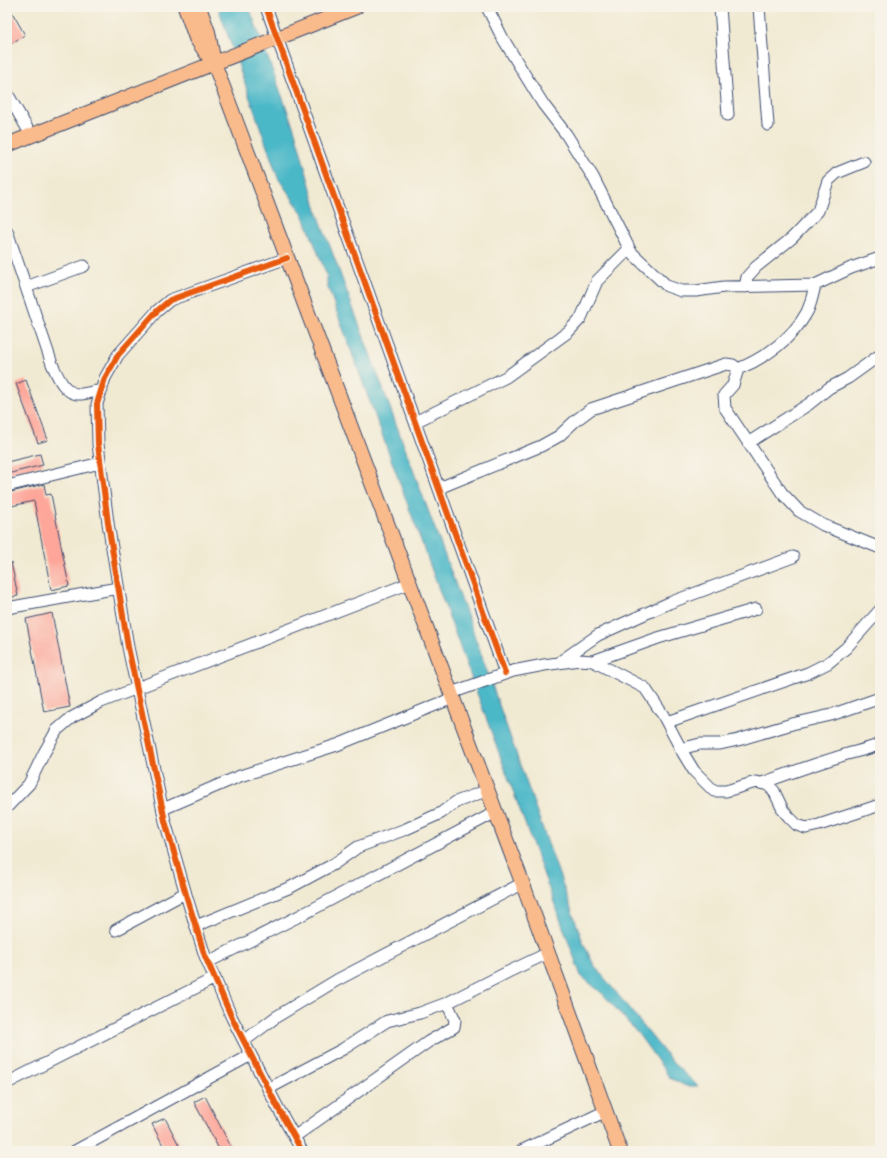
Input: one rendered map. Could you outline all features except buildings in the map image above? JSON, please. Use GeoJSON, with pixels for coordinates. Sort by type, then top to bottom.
{"type":"FeatureCollection","features":[{"type":"Feature","properties":{"kind":"main road"},"geometry":{"type":"LineString","coordinates":[[184,7],[196,38],[214,63]]}},
{"type":"Feature","properties":{"kind":"main road"},"geometry":{"type":"LineString","coordinates":[[199,7],[208,32],[214,63],[523,883],[620,1151]]}},
{"type":"Feature","properties":{"kind":"main road"},"geometry":{"type":"LineString","coordinates":[[7,144],[356,7]]}},
{"type":"Feature","properties":{"kind":"street"},"geometry":{"type":"LineString","coordinates":[[266,7],[505,673]]}},
{"type":"Feature","properties":{"kind":"street"},"geometry":{"type":"LineString","coordinates":[[487,7],[502,36],[543,104],[566,134],[593,177],[629,249],[667,286],[682,291],[696,291],[724,287],[815,285],[851,268],[880,258]]}},
{"type":"Feature","properties":{"kind":"street"},"geometry":{"type":"LineString","coordinates":[[720,7],[728,115]]}},
{"type":"Feature","properties":{"kind":"street"},"geometry":{"type":"LineString","coordinates":[[758,7],[768,125]]}},
{"type":"Feature","properties":{"kind":"street"},"geometry":{"type":"LineString","coordinates":[[7,93],[32,135]]}},
{"type":"Feature","properties":{"kind":"street"},"geometry":{"type":"LineString","coordinates":[[745,287],[747,277],[756,267],[792,238],[818,211],[828,181],[837,173],[864,162]]}},
{"type":"Feature","properties":{"kind":"street"},"geometry":{"type":"LineString","coordinates":[[7,231],[52,364],[60,381],[68,391],[77,394],[102,390]]}},
{"type":"Feature","properties":{"kind":"street"},"geometry":{"type":"LineString","coordinates":[[415,422],[506,377],[568,332],[581,318],[597,281],[629,249]]}},
{"type":"Feature","properties":{"kind":"street"},"geometry":{"type":"LineString","coordinates":[[287,258],[170,300],[157,311],[118,355],[105,378],[97,404],[100,463],[118,588],[128,647],[162,809],[185,893],[208,962],[232,1018],[300,1150]]}},
{"type":"Feature","properties":{"kind":"street"},"geometry":{"type":"LineString","coordinates":[[26,287],[84,266]]}},
{"type":"Feature","properties":{"kind":"street"},"geometry":{"type":"LineString","coordinates":[[815,285],[808,311],[796,328],[780,345],[738,369],[733,385],[724,395],[725,408],[782,493],[799,511],[823,525],[880,548]]}},
{"type":"Feature","properties":{"kind":"street"},"geometry":{"type":"LineString","coordinates":[[748,443],[809,404],[829,388],[848,378],[880,355]]}},
{"type":"Feature","properties":{"kind":"street"},"geometry":{"type":"LineString","coordinates":[[439,488],[541,446],[559,436],[591,409],[726,364],[738,369]]}},
{"type":"Feature","properties":{"kind":"street"},"geometry":{"type":"LineString","coordinates":[[7,486],[100,463]]}},
{"type":"Feature","properties":{"kind":"street"},"geometry":{"type":"LineString","coordinates":[[559,663],[598,635],[669,603],[793,557]]}},
{"type":"Feature","properties":{"kind":"street"},"geometry":{"type":"LineString","coordinates":[[7,807],[29,784],[57,730],[72,718],[101,702],[410,583]]}},
{"type":"Feature","properties":{"kind":"street"},"geometry":{"type":"LineString","coordinates":[[7,608],[118,588]]}},
{"type":"Feature","properties":{"kind":"street"},"geometry":{"type":"LineString","coordinates":[[593,661],[658,638],[756,609]]}},
{"type":"Feature","properties":{"kind":"street"},"geometry":{"type":"LineString","coordinates":[[667,722],[808,673],[828,663],[846,648],[880,610]]}},
{"type":"Feature","properties":{"kind":"street"},"geometry":{"type":"LineString","coordinates":[[162,809],[240,776],[337,745],[505,673],[536,666],[579,660],[593,661],[645,688],[667,722],[680,749],[694,771],[714,790],[726,791],[756,782],[768,785],[774,791],[783,810],[797,825],[806,828],[880,805]]}},
{"type":"Feature","properties":{"kind":"street"},"geometry":{"type":"LineString","coordinates":[[680,749],[700,744],[720,744],[738,740],[831,714],[880,698]]}},
{"type":"Feature","properties":{"kind":"street"},"geometry":{"type":"LineString","coordinates":[[762,783],[794,771],[840,756],[872,748],[880,744]]}},
{"type":"Feature","properties":{"kind":"street"},"geometry":{"type":"LineString","coordinates":[[196,926],[290,887],[334,864],[358,847],[406,829],[441,813],[456,802],[488,790]]}},
{"type":"Feature","properties":{"kind":"street"},"geometry":{"type":"LineString","coordinates":[[208,962],[313,909],[496,812]]}},
{"type":"Feature","properties":{"kind":"street"},"geometry":{"type":"LineString","coordinates":[[244,1041],[276,1017],[337,980],[523,883]]}},
{"type":"Feature","properties":{"kind":"street"},"geometry":{"type":"LineString","coordinates":[[116,930],[185,893]]}},
{"type":"Feature","properties":{"kind":"street"},"geometry":{"type":"LineString","coordinates":[[268,1089],[343,1049],[387,1022],[420,1014],[447,1003],[548,953]]}},
{"type":"Feature","properties":{"kind":"street"},"geometry":{"type":"LineString","coordinates":[[7,1083],[215,978]]}},
{"type":"Feature","properties":{"kind":"street"},"geometry":{"type":"LineString","coordinates":[[294,1137],[428,1042],[454,1027],[455,1020],[447,1003]]}},
{"type":"Feature","properties":{"kind":"street"},"geometry":{"type":"LineString","coordinates":[[75,1151],[251,1054]]}},
{"type":"Feature","properties":{"kind":"street"},"geometry":{"type":"LineString","coordinates":[[521,1151],[606,1111]]}},
{"type":"Feature","properties":{"kind":"water"},"geometry":{"type":"Polygon","coordinates":[[[218,7],[249,7],[295,131],[318,214],[470,623],[584,945],[594,965],[673,1063],[698,1086],[686,1086],[670,1078],[639,1035],[603,994],[581,976],[327,285],[327,276],[303,214],[278,178],[218,7]]]}},
{"type":"Feature","properties":{"kind":"cycle path"},"geometry":{"type":"LineString","coordinates":[[266,7],[505,673]]}},
{"type":"Feature","properties":{"kind":"cycle path"},"geometry":{"type":"LineString","coordinates":[[287,258],[170,300],[157,311],[118,355],[105,378],[97,404],[98,444],[108,523],[128,647],[165,821],[205,956],[232,1018],[302,1151]]}}]}
